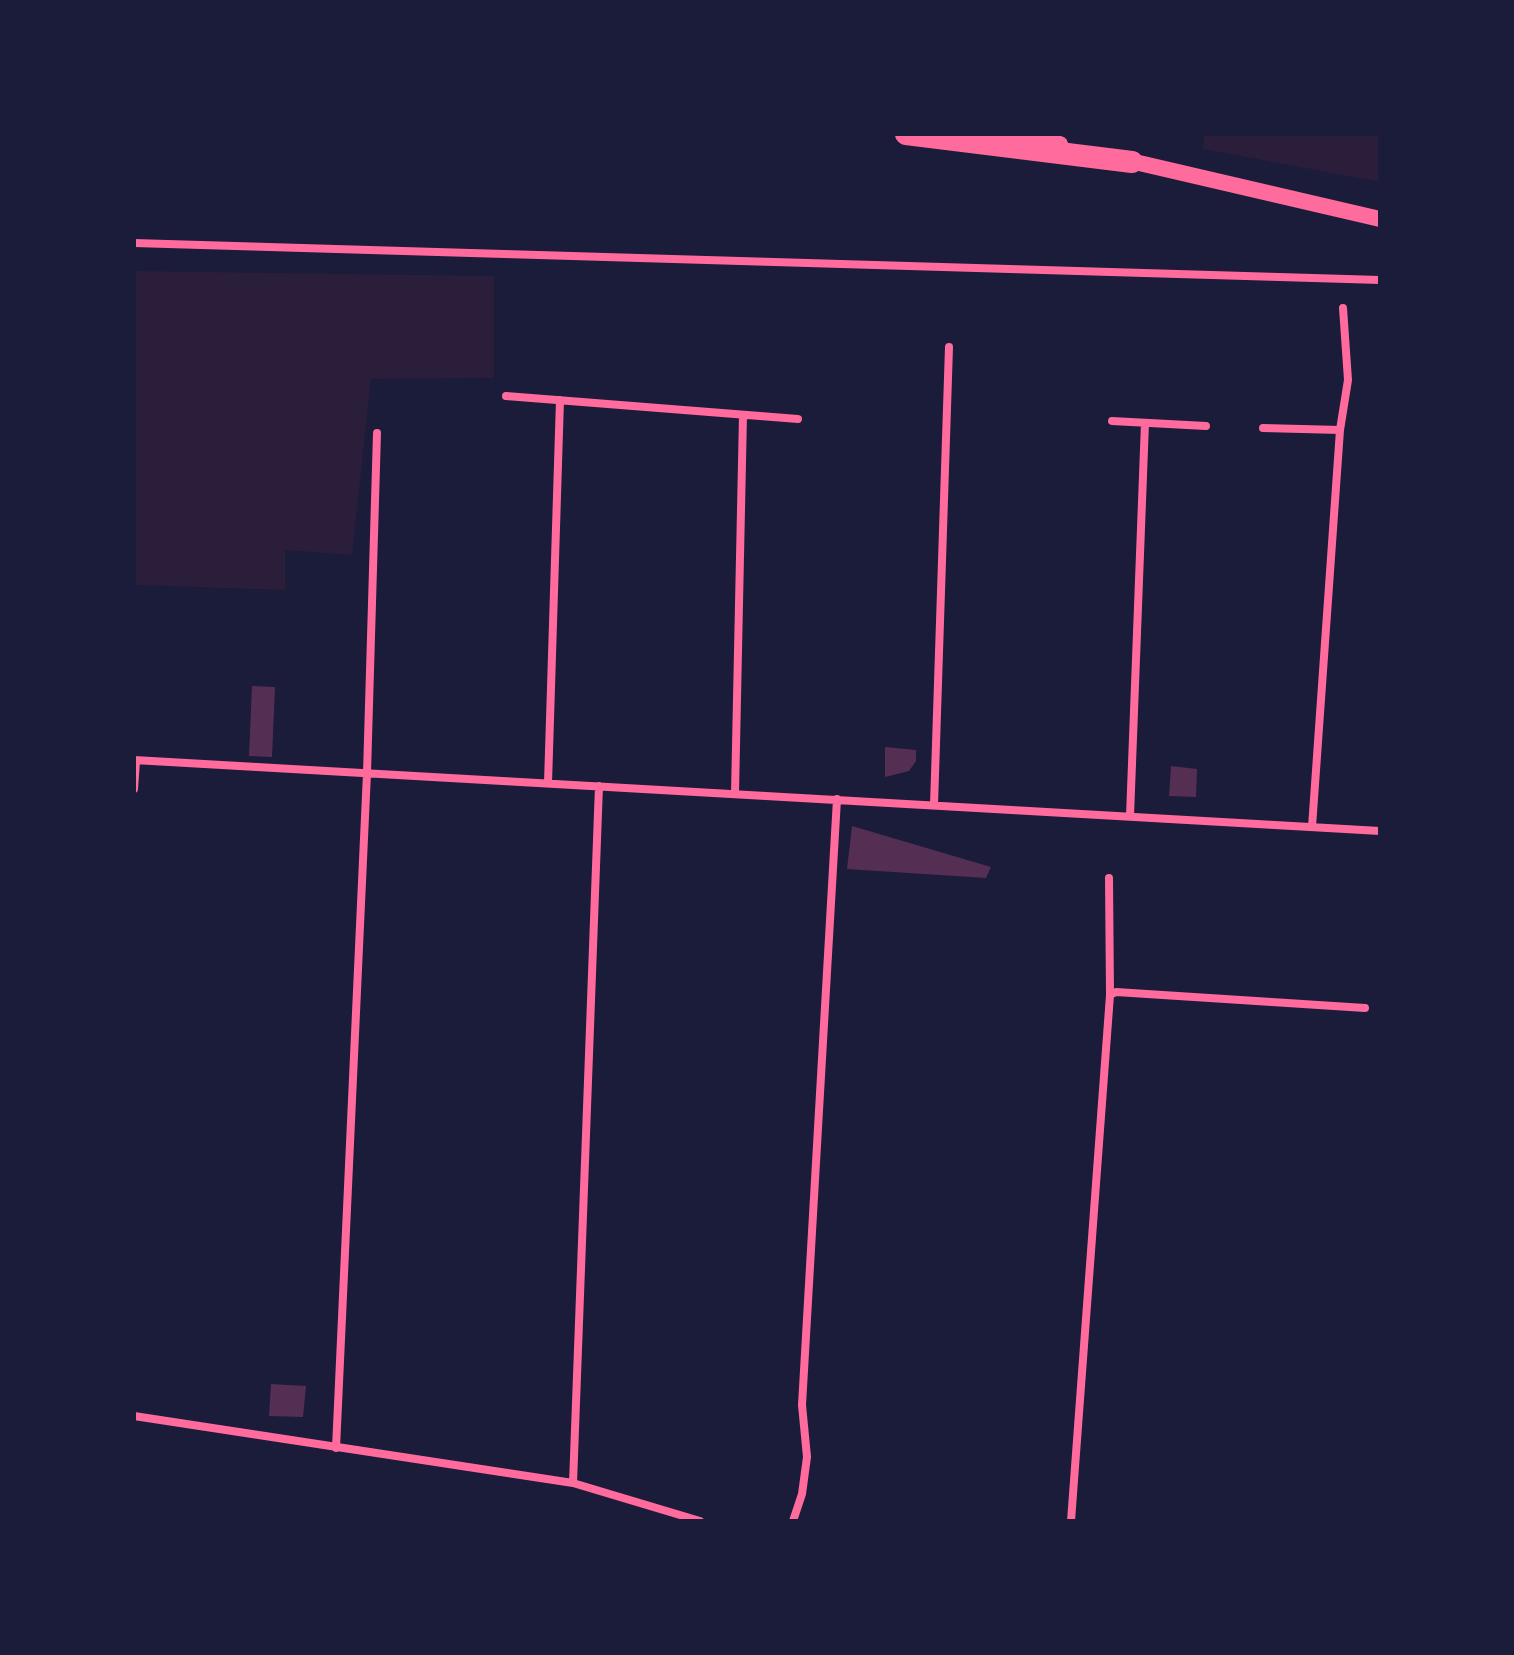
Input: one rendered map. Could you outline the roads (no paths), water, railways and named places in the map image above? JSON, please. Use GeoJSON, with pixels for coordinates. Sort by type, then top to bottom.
{"type":"FeatureCollection","features":[{"type":"Feature","properties":{"kind":"highway"},"geometry":{"type":"LineString","coordinates":[[906,134],[1132,162]]}},
{"type":"Feature","properties":{"kind":"main road"},"geometry":{"type":"LineString","coordinates":[[1015,134],[1380,219]]}},
{"type":"Feature","properties":{"kind":"street"},"geometry":{"type":"LineString","coordinates":[[134,243],[1380,280]]}},
{"type":"Feature","properties":{"kind":"street"},"geometry":{"type":"LineString","coordinates":[[1312,827],[1340,430],[1348,380],[1343,308]]}},
{"type":"Feature","properties":{"kind":"street"},"geometry":{"type":"LineString","coordinates":[[934,805],[949,347]]}},
{"type":"Feature","properties":{"kind":"street"},"geometry":{"type":"LineString","coordinates":[[506,396],[798,419]]}},
{"type":"Feature","properties":{"kind":"street"},"geometry":{"type":"LineString","coordinates":[[548,783],[560,400]]}},
{"type":"Feature","properties":{"kind":"street"},"geometry":{"type":"LineString","coordinates":[[735,793],[743,415]]}},
{"type":"Feature","properties":{"kind":"street"},"geometry":{"type":"LineString","coordinates":[[1112,421],[1206,426]]}},
{"type":"Feature","properties":{"kind":"street"},"geometry":{"type":"LineString","coordinates":[[1130,816],[1145,423]]}},
{"type":"Feature","properties":{"kind":"street"},"geometry":{"type":"LineString","coordinates":[[1263,428],[1340,430]]}},
{"type":"Feature","properties":{"kind":"street"},"geometry":{"type":"LineString","coordinates":[[336,1448],[367,773],[377,433]]}},
{"type":"Feature","properties":{"kind":"street"},"geometry":{"type":"LineString","coordinates":[[134,789],[135,760],[1380,831]]}},
{"type":"Feature","properties":{"kind":"street"},"geometry":{"type":"LineString","coordinates":[[573,1483],[599,786]]}},
{"type":"Feature","properties":{"kind":"street"},"geometry":{"type":"LineString","coordinates":[[793,1521],[807,1457],[802,1405],[837,799]]}},
{"type":"Feature","properties":{"kind":"street"},"geometry":{"type":"LineString","coordinates":[[1071,1521],[1110,995],[1109,878]]}},
{"type":"Feature","properties":{"kind":"street"},"geometry":{"type":"LineString","coordinates":[[1110,995],[1116,992],[1365,1008]]}},
{"type":"Feature","properties":{"kind":"street"},"geometry":{"type":"LineString","coordinates":[[134,1416],[573,1483],[700,1521]]}}]}
